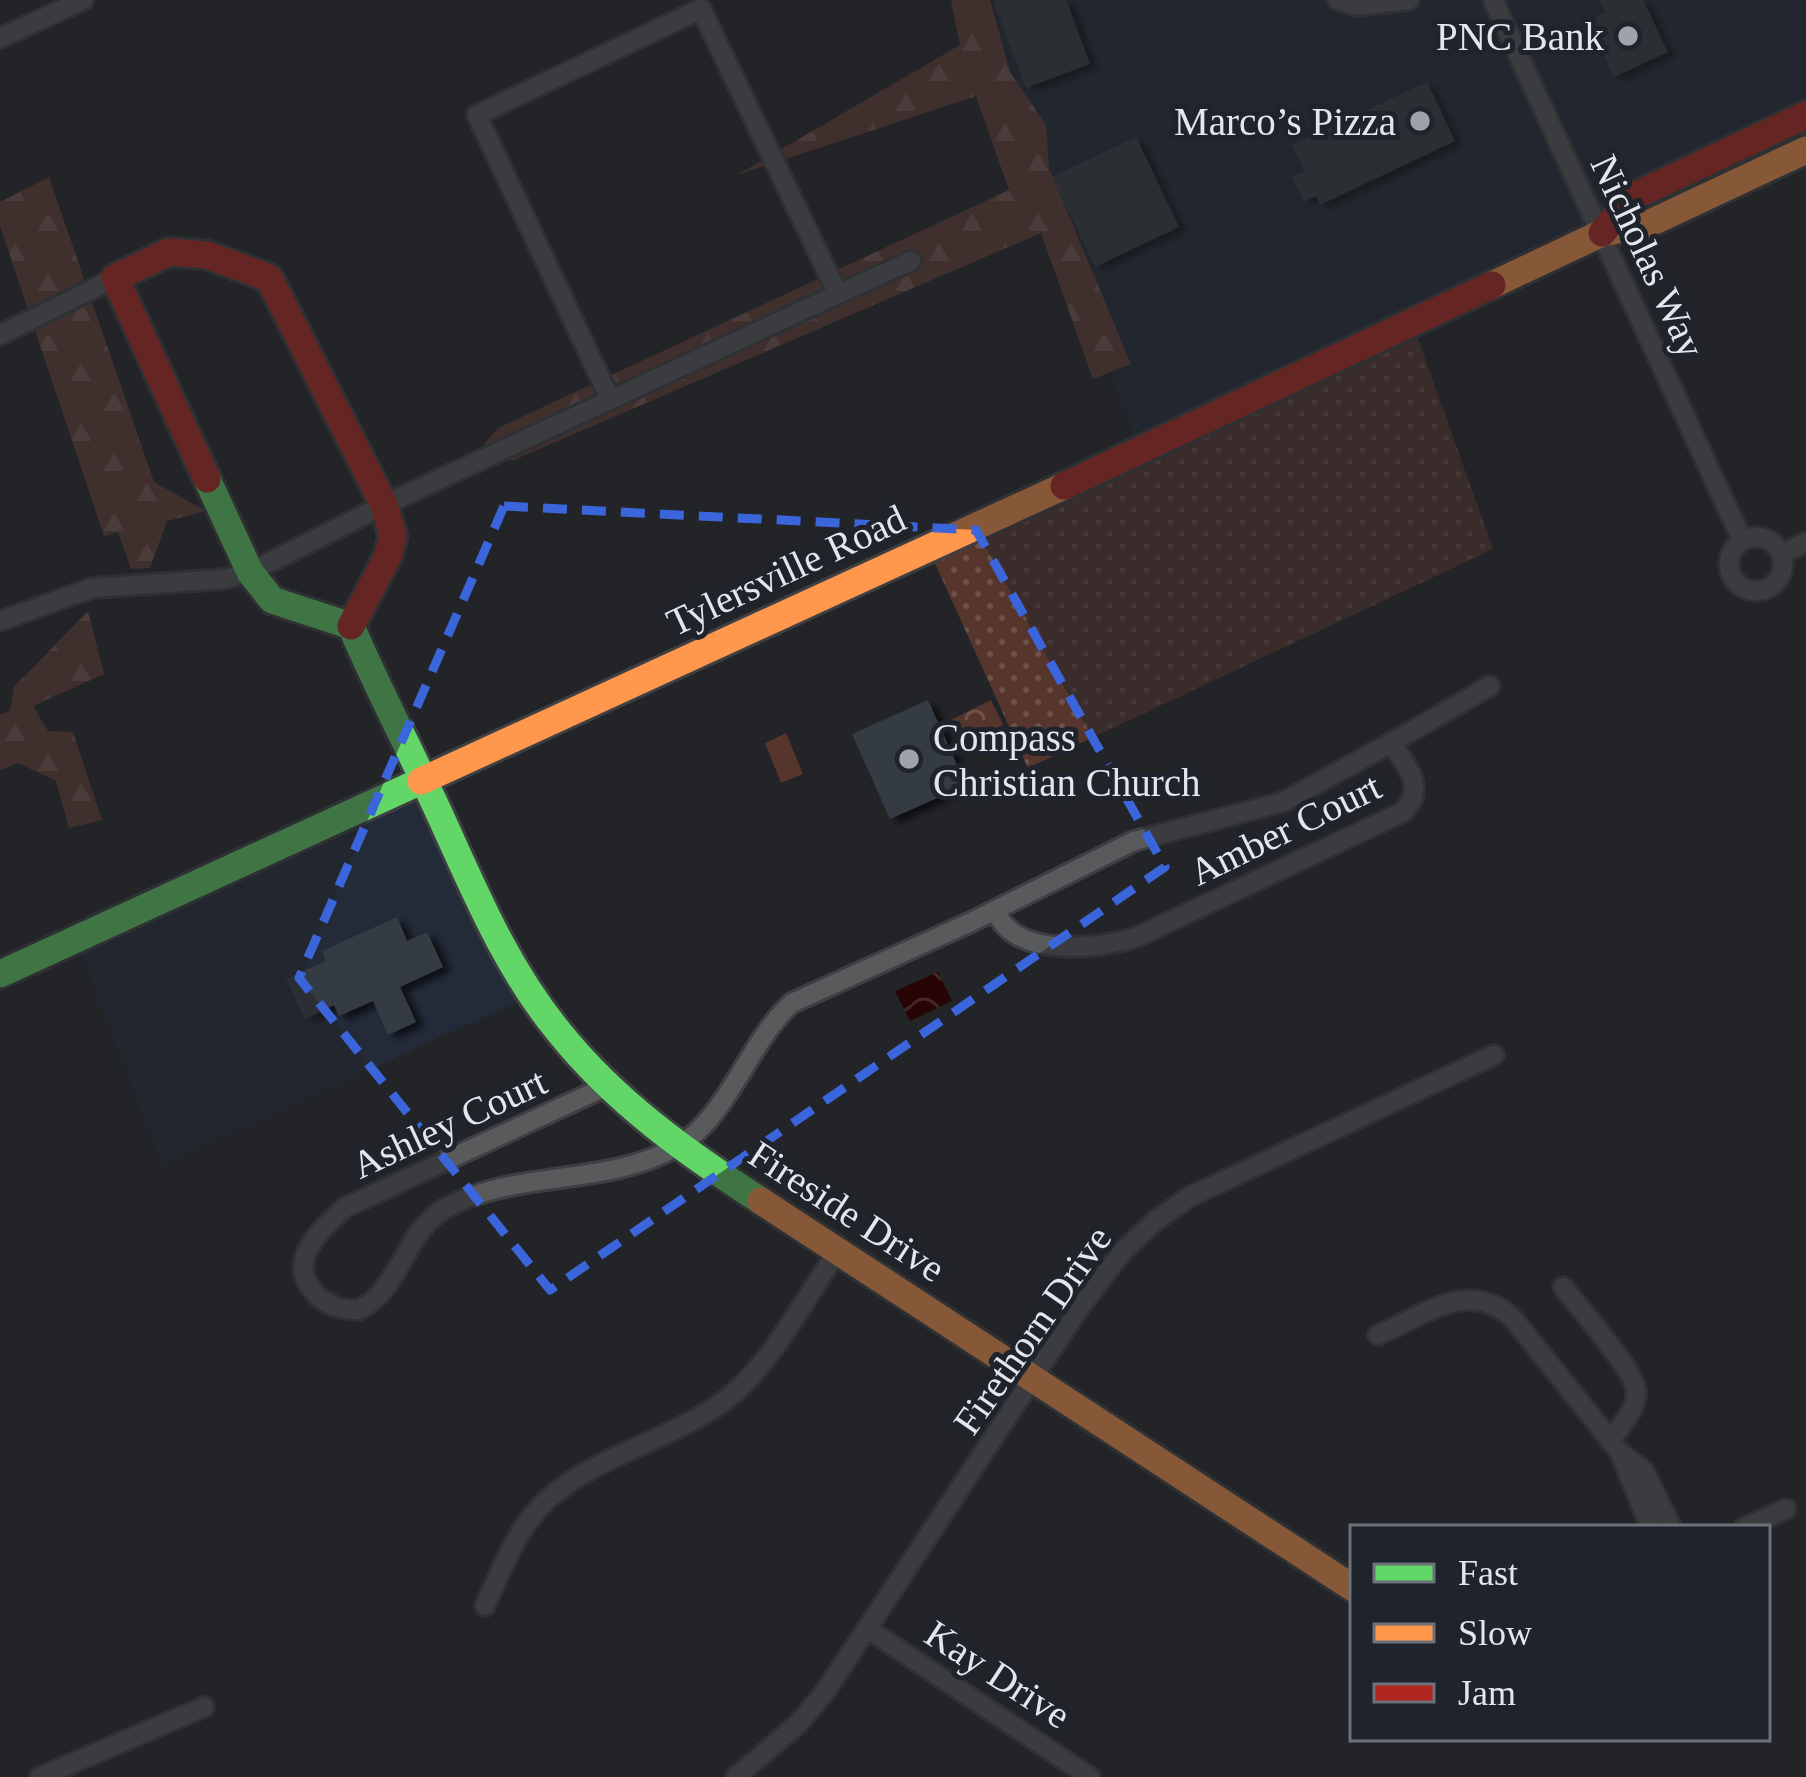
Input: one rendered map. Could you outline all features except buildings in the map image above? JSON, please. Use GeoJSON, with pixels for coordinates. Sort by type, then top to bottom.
{"type":"FeatureCollection","features":[{"type":"Feature","properties":{"kind":"street"},"geometry":{"type":"LineString","coordinates":[[0,38],[83,0]]}},
{"type":"Feature","properties":{"kind":"street"},"geometry":{"type":"LineString","coordinates":[[1338,0],[1357,6],[1409,0]]}},
{"type":"Feature","properties":{"kind":"street","name":"Nicholas Way"},"geometry":{"type":"LineString","coordinates":[[1493,0],[1742,540]]}},
{"type":"Feature","properties":{"kind":"street"},"geometry":{"type":"LineString","coordinates":[[610,399],[477,115],[701,9],[838,294]]}},
{"type":"Feature","properties":{"kind":"street","name":"Tylersville Road"},"geometry":{"type":"LineString","coordinates":[[1602,233],[1632,197],[1806,116]]}},
{"type":"Feature","properties":{"kind":"street","name":"Tylersville Road"},"geometry":{"type":"LineString","coordinates":[[0,974],[1602,233],[1646,225],[1806,150]]}},
{"type":"Feature","properties":{"kind":"street"},"geometry":{"type":"LineString","coordinates":[[0,335],[116,278],[169,252],[207,255],[269,278],[384,505],[392,536],[388,556],[351,626],[272,600],[250,572],[116,278]]}},
{"type":"Feature","properties":{"kind":"street"},"geometry":{"type":"LineString","coordinates":[[0,621],[92,588],[225,579],[250,572],[911,261]]}},
{"type":"Feature","properties":{"kind":"street"},"geometry":{"type":"LineString","coordinates":[[1761,537],[1782,554],[1783,572],[1763,591],[1746,590],[1732,579],[1728,562],[1742,540],[1761,537]]}},
{"type":"Feature","properties":{"kind":"street"},"geometry":{"type":"LineString","coordinates":[[1782,554],[1806,542]]}},
{"type":"Feature","properties":{"kind":"street","name":"Fireside Drive"},"geometry":{"type":"LineString","coordinates":[[351,626],[403,744],[512,962],[541,1009],[607,1086],[679,1146],[1350,1586]]}},
{"type":"Feature","properties":{"kind":"street"},"geometry":{"type":"LineString","coordinates":[[1391,743],[1490,686]]}},
{"type":"Feature","properties":{"kind":"street","name":"Amber Court"},"geometry":{"type":"LineString","coordinates":[[679,1146],[710,1115],[792,1003],[1134,841],[1282,802],[1391,743],[1416,789],[1413,802],[1403,812],[1137,937],[1096,947],[1040,944],[1012,931],[997,918],[996,910]]}},
{"type":"Feature","properties":{"kind":"street","name":"Firethorn Drive"},"geometry":{"type":"LineString","coordinates":[[736,1777],[798,1724],[834,1681],[1105,1273],[1154,1222],[1226,1177],[1494,1055]]}},
{"type":"Feature","properties":{"kind":"street","name":"Ashley Court"},"geometry":{"type":"LineString","coordinates":[[607,1086],[346,1207],[308,1248],[303,1261],[309,1287],[331,1305],[358,1310],[380,1295],[415,1234],[447,1207],[486,1193],[633,1164],[679,1146]]}},
{"type":"Feature","properties":{"kind":"street"},"geometry":{"type":"LineString","coordinates":[[485,1606],[509,1554],[539,1507],[572,1480],[686,1424],[733,1394],[753,1373],[838,1251]]}},
{"type":"Feature","properties":{"kind":"street"},"geometry":{"type":"LineString","coordinates":[[1563,1287],[1629,1373],[1636,1390],[1632,1411],[1614,1446]]}},
{"type":"Feature","properties":{"kind":"street"},"geometry":{"type":"LineString","coordinates":[[1378,1335],[1454,1302],[1482,1298],[1495,1303],[1515,1321],[1614,1446],[1644,1471],[1671,1525]]}},
{"type":"Feature","properties":{"kind":"street"},"geometry":{"type":"LineString","coordinates":[[1614,1446],[1650,1525]]}},
{"type":"Feature","properties":{"kind":"street"},"geometry":{"type":"LineString","coordinates":[[1750,1525],[1786,1508]]}},
{"type":"Feature","properties":{"kind":"street","name":"Kay Drive"},"geometry":{"type":"LineString","coordinates":[[868,1629],[1090,1777]]}},
{"type":"Feature","properties":{"kind":"street"},"geometry":{"type":"LineString","coordinates":[[40,1777],[204,1707]]}},
{"type":"Feature","properties":{"kind":"highlighted area"},"geometry":{"type":"Polygon","coordinates":[[[504,506],[976,530],[1165,867],[550,1290],[299,978],[504,506]]]}},
{"type":"Feature","properties":{"kind":"shaded area"},"geometry":{"type":"Polygon","coordinates":[[[973,0],[1806,0],[1806,115],[1632,197],[1602,233],[1140,451],[973,0]]]}},
{"type":"Feature","properties":{"kind":"shaded area"},"geometry":{"type":"Polygon","coordinates":[[[423,780],[532,995],[162,1165],[76,939],[423,780]]]}},
{"type":"Feature","properties":{"kind":"green space"},"geometry":{"type":"Polygon","coordinates":[[[951,0],[990,0],[1010,72],[1046,125],[1049,168],[1131,364],[1093,379],[1041,233],[514,460],[474,456],[498,428],[1009,190],[976,96],[737,175],[960,45],[951,0]]]}},
{"type":"Feature","properties":{"kind":"green space"},"geometry":{"type":"Polygon","coordinates":[[[49,177],[154,482],[206,511],[167,521],[150,568],[131,569],[118,532],[104,536],[0,226],[0,202],[49,177]]]}},
{"type":"Feature","properties":{"kind":"green space"},"geometry":{"type":"Polygon","coordinates":[[[1412,322],[1493,549],[1028,768],[928,548],[1412,322]]]}},
{"type":"Feature","properties":{"kind":"green space"},"geometry":{"type":"Polygon","coordinates":[[[88,611],[104,674],[33,706],[48,731],[73,732],[102,820],[69,828],[56,781],[18,763],[0,770],[0,715],[10,711],[14,687],[88,611]]]}},
{"type":"Feature","properties":{"kind":"green space"},"geometry":{"type":"Polygon","coordinates":[[[991,700],[1003,725],[963,745],[951,720],[991,700]]]}},
{"type":"Feature","properties":{"kind":"green space"},"geometry":{"type":"Polygon","coordinates":[[[786,733],[803,774],[781,783],[765,743],[786,733]]]}},
{"type":"Feature","properties":{"kind":"water"},"geometry":{"type":"Polygon","coordinates":[[[938,972],[952,1001],[910,1021],[895,991],[938,972]]]}},
{"type":"Feature","properties":{"kind":"traffic: fast"},"geometry":{"type":"LineString","coordinates":[[207,479],[250,572],[272,600],[351,626],[488,920],[520,978],[559,1032],[653,1125],[761,1201]]}},
{"type":"Feature","properties":{"kind":"traffic: fast"},"geometry":{"type":"LineString","coordinates":[[0,974],[421,781]]}},
{"type":"Feature","properties":{"kind":"traffic: slow"},"geometry":{"type":"LineString","coordinates":[[1492,285],[1602,233],[1646,225],[1806,150]]}},
{"type":"Feature","properties":{"kind":"traffic: slow"},"geometry":{"type":"LineString","coordinates":[[421,781],[1064,486]]}},
{"type":"Feature","properties":{"kind":"traffic: slow"},"geometry":{"type":"LineString","coordinates":[[761,1201],[1350,1586]]}},
{"type":"Feature","properties":{"kind":"traffic: jam"},"geometry":{"type":"LineString","coordinates":[[1602,233],[1632,197],[1806,115]]}},
{"type":"Feature","properties":{"kind":"traffic: jam"},"geometry":{"type":"LineString","coordinates":[[207,479],[115,278],[169,252],[207,255],[269,278],[384,505],[393,536],[388,556],[351,626]]}},
{"type":"Feature","properties":{"kind":"traffic: jam"},"geometry":{"type":"LineString","coordinates":[[1064,486],[1492,285]]}},
{"type":"Feature","properties":{"kind":"place","name":"PNC Bank"},"geometry":{"type":"Point","coordinates":[1628,36]}},
{"type":"Feature","properties":{"kind":"place","name":"Marco’s Pizza"},"geometry":{"type":"Point","coordinates":[1420,121]}},
{"type":"Feature","properties":{"kind":"place","name":"Compass Christian Church"},"geometry":{"type":"Point","coordinates":[909,759]}}]}
